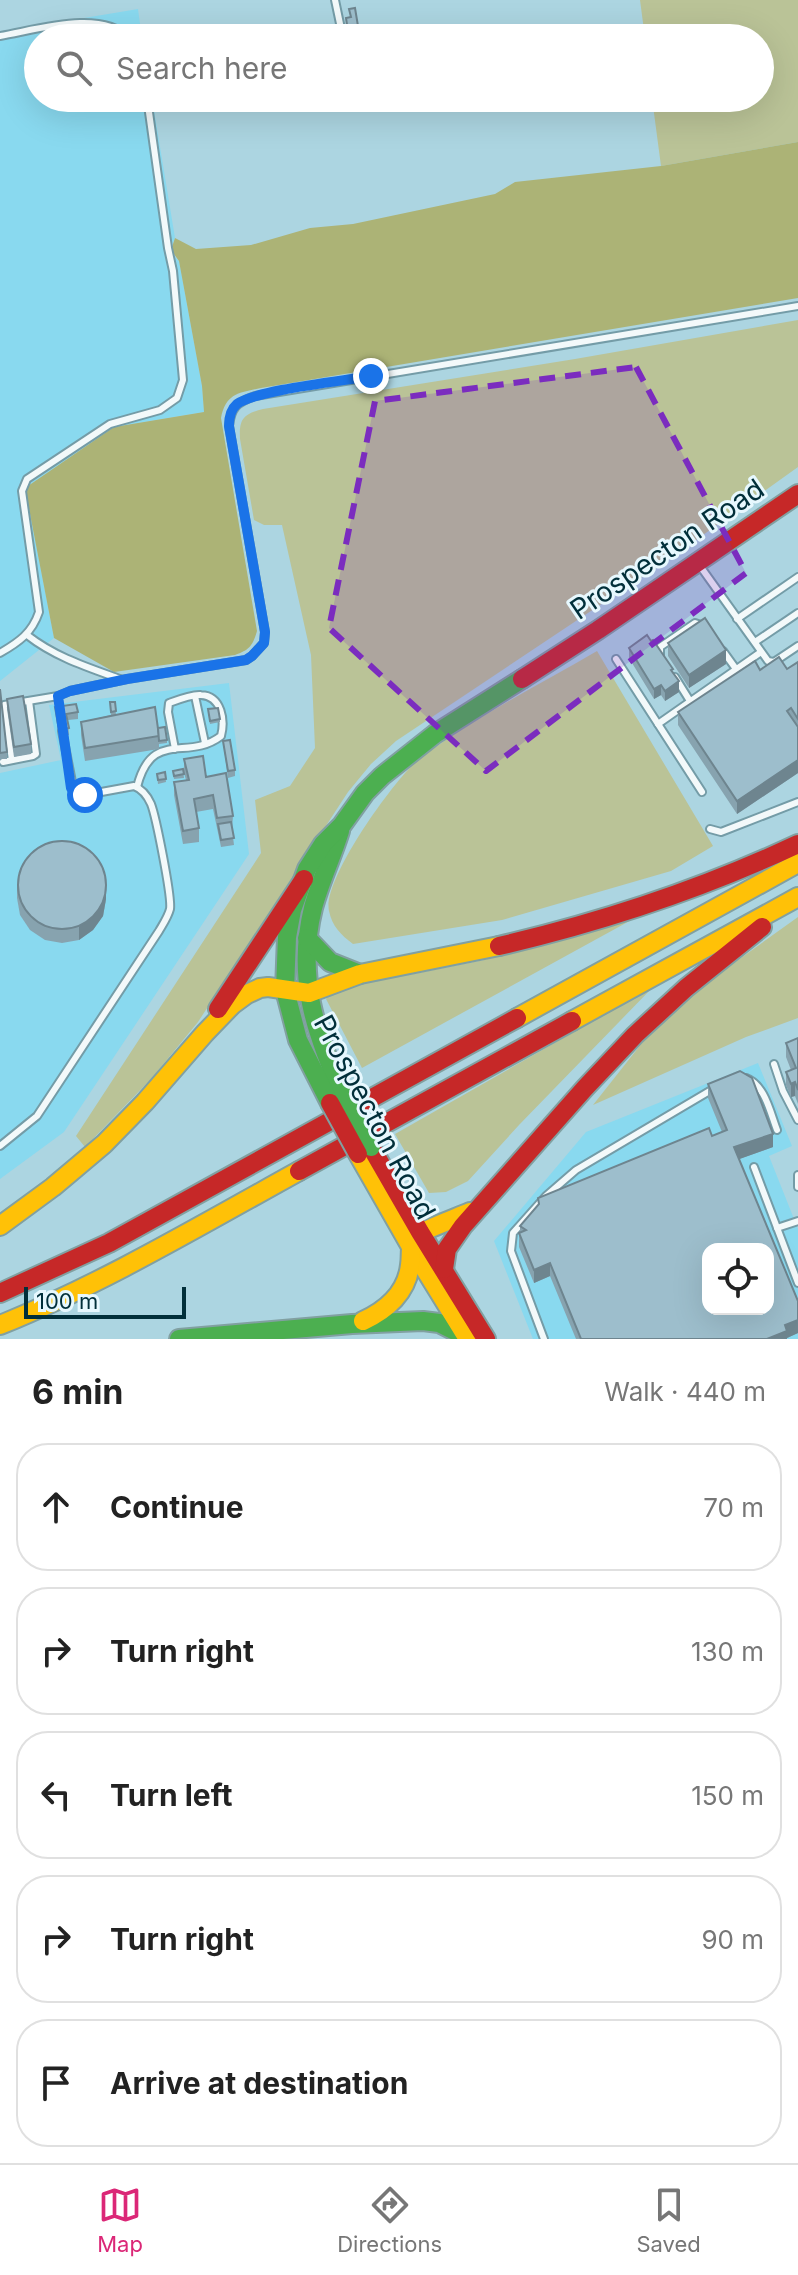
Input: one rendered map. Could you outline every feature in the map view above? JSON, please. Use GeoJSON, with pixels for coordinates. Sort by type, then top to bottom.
{"type":"FeatureCollection","features":[{"type":"Feature","properties":{"kind":"main road","name":"Prospecton Road"},"geometry":{"type":"LineString","coordinates":[[474,1338],[337,1099],[298,1040],[285,990],[287,937],[292,910],[315,855],[365,793],[406,756],[798,494]]}},
{"type":"Feature","properties":{"kind":"main road","name":"Prospecton Road"},"geometry":{"type":"LineString","coordinates":[[337,1099],[307,994],[307,938],[318,892],[342,825]]}},
{"type":"Feature","properties":{"kind":"main road"},"geometry":{"type":"LineString","coordinates":[[0,1226],[38,1201],[96,1152],[137,1112],[196,1042],[236,1001],[257,988],[307,994],[343,978],[468,953],[577,926],[678,895],[754,866],[798,844]]}},
{"type":"Feature","properties":{"kind":"main road"},"geometry":{"type":"LineString","coordinates":[[0,1293],[109,1243],[798,863]]}},
{"type":"Feature","properties":{"kind":"main road"},"geometry":{"type":"LineString","coordinates":[[196,1042],[304,879]]}},
{"type":"Feature","properties":{"kind":"main road"},"geometry":{"type":"LineString","coordinates":[[444,1269],[449,1244],[608,1063],[662,1009],[798,898]]}},
{"type":"Feature","properties":{"kind":"main road"},"geometry":{"type":"LineString","coordinates":[[0,1325],[39,1309],[144,1256],[798,898]]}},
{"type":"Feature","properties":{"kind":"main road"},"geometry":{"type":"LineString","coordinates":[[307,938],[315,950],[332,964],[360,974]]}},
{"type":"Feature","properties":{"kind":"main road"},"geometry":{"type":"LineString","coordinates":[[352,1324],[374,1317],[388,1308],[401,1293],[412,1265],[415,1239],[482,1205]]}},
{"type":"Feature","properties":{"kind":"main road","name":"Prospecton Road"},"geometry":{"type":"LineString","coordinates":[[415,1239],[444,1269],[474,1338]]}},
{"type":"Feature","properties":{"kind":"main road"},"geometry":{"type":"LineString","coordinates":[[179,1339],[413,1321],[439,1323],[474,1338]]}},
{"type":"Feature","properties":{"kind":"lane"},"geometry":{"type":"LineString","coordinates":[[335,0],[340,24]]}},
{"type":"Feature","properties":{"kind":"lane"},"geometry":{"type":"LineString","coordinates":[[0,36],[24,32]]}},
{"type":"Feature","properties":{"kind":"lane"},"geometry":{"type":"LineString","coordinates":[[0,653],[27,635],[39,612],[22,491],[24,484],[33,474],[110,424],[160,410],[177,398],[181,390],[183,380],[173,271],[149,112]]}},
{"type":"Feature","properties":{"kind":"lane"},"geometry":{"type":"LineString","coordinates":[[12,760],[4,705],[122,680],[246,660],[264,643],[260,598],[229,426],[230,415],[238,403],[255,396],[798,306]]}},
{"type":"Feature","properties":{"kind":"lane"},"geometry":{"type":"LineString","coordinates":[[698,562],[768,661],[772,662],[798,646]]}},
{"type":"Feature","properties":{"kind":"lane"},"geometry":{"type":"LineString","coordinates":[[737,619],[798,577]]}},
{"type":"Feature","properties":{"kind":"lane"},"geometry":{"type":"LineString","coordinates":[[755,642],[798,613]]}},
{"type":"Feature","properties":{"kind":"lane"},"geometry":{"type":"LineString","coordinates":[[690,701],[659,651],[660,647],[695,623],[708,629]]}},
{"type":"Feature","properties":{"kind":"lane"},"geometry":{"type":"LineString","coordinates":[[27,635],[69,661],[122,680]]}},
{"type":"Feature","properties":{"kind":"lane"},"geometry":{"type":"LineString","coordinates":[[715,639],[736,669]]}},
{"type":"Feature","properties":{"kind":"lane"},"geometry":{"type":"LineString","coordinates":[[658,724],[761,652]]}},
{"type":"Feature","properties":{"kind":"lane"},"geometry":{"type":"LineString","coordinates":[[616,659],[702,792]]}},
{"type":"Feature","properties":{"kind":"lane"},"geometry":{"type":"LineString","coordinates":[[137,787],[143,767],[156,754],[216,740],[221,736],[223,718],[214,701],[200,695],[169,703],[175,749]]}},
{"type":"Feature","properties":{"kind":"lane"},"geometry":{"type":"LineString","coordinates":[[58,696],[59,708]]}},
{"type":"Feature","properties":{"kind":"lane"},"geometry":{"type":"LineString","coordinates":[[195,696],[205,743]]}},
{"type":"Feature","properties":{"kind":"lane"},"geometry":{"type":"LineString","coordinates":[[3,762],[36,754],[29,701]]}},
{"type":"Feature","properties":{"kind":"lane"},"geometry":{"type":"LineString","coordinates":[[0,1146],[37,1116],[168,916],[170,902],[151,804],[137,787],[85,795],[74,792],[61,721]]}},
{"type":"Feature","properties":{"kind":"lane"},"geometry":{"type":"LineString","coordinates":[[710,829],[721,832],[798,802]]}},
{"type":"Feature","properties":{"kind":"lane"},"geometry":{"type":"LineString","coordinates":[[774,1064],[798,1120]]}},
{"type":"Feature","properties":{"kind":"lane"},"geometry":{"type":"LineString","coordinates":[[737,1078],[746,1078],[758,1085],[777,1130]]}},
{"type":"Feature","properties":{"kind":"lane"},"geometry":{"type":"LineString","coordinates":[[544,1339],[511,1251],[513,1233],[546,1196],[576,1170],[724,1084]]}},
{"type":"Feature","properties":{"kind":"lane"},"geometry":{"type":"LineString","coordinates":[[754,1167],[798,1283]]}},
{"type":"Feature","properties":{"kind":"lane"},"geometry":{"type":"LineString","coordinates":[[798,1177],[798,1187]]}},
{"type":"Feature","properties":{"kind":"lane"},"geometry":{"type":"LineString","coordinates":[[777,1228],[798,1221]]}},
{"type":"Feature","properties":{"kind":"highlighted area"},"geometry":{"type":"Polygon","coordinates":[[[636,367],[746,573],[486,771],[329,628],[375,401],[636,367]]]}},
{"type":"Feature","properties":{"kind":"shaded area"},"geometry":{"type":"Polygon","coordinates":[[[138,9],[140,24],[48,24],[138,9]]]}},
{"type":"Feature","properties":{"kind":"shaded area"},"geometry":{"type":"Polygon","coordinates":[[[24,28],[24,112],[154,112],[175,238],[172,245],[174,256],[179,261],[204,412],[114,427],[25,488],[54,638],[0,681],[0,32],[24,28]]]}},
{"type":"Feature","properties":{"kind":"shaded area"},"geometry":{"type":"Polygon","coordinates":[[[229,683],[249,854],[64,1132],[0,1179],[0,773],[61,760],[49,705],[229,683]]]}},
{"type":"Feature","properties":{"kind":"shaded area"},"geometry":{"type":"Polygon","coordinates":[[[758,1063],[792,1146],[769,1156],[798,1229],[798,1339],[533,1339],[494,1241],[586,1132],[758,1063]]]}},
{"type":"Feature","properties":{"kind":"green space"},"geometry":{"type":"Polygon","coordinates":[[[640,0],[798,0],[798,142],[661,166],[654,112],[774,112],[774,24],[643,24],[640,0]]]}},
{"type":"Feature","properties":{"kind":"green space"},"geometry":{"type":"Polygon","coordinates":[[[798,142],[798,298],[261,388],[235,396],[226,403],[221,418],[257,631],[250,646],[235,655],[114,672],[54,638],[25,488],[114,427],[204,412],[179,261],[171,250],[175,238],[196,249],[251,245],[310,228],[353,224],[495,194],[515,182],[661,166],[798,142]]]}},
{"type":"Feature","properties":{"kind":"green space"},"geometry":{"type":"Polygon","coordinates":[[[798,320],[798,467],[675,555],[396,741],[371,764],[348,792],[198,1022],[151,1079],[85,1147],[76,1136],[261,853],[255,800],[290,786],[315,748],[311,655],[282,525],[264,525],[254,520],[240,439],[244,418],[263,409],[798,320]]]}},
{"type":"Feature","properties":{"kind":"green space"},"geometry":{"type":"Polygon","coordinates":[[[597,651],[713,846],[671,871],[502,920],[353,944],[335,926],[330,916],[330,896],[362,831],[407,771],[461,730],[597,651]]]}},
{"type":"Feature","properties":{"kind":"green space"},"geometry":{"type":"Polygon","coordinates":[[[655,907],[362,1068],[326,999],[342,980],[408,975],[484,960],[655,907]]]}},
{"type":"Feature","properties":{"kind":"green space"},"geometry":{"type":"Polygon","coordinates":[[[798,917],[798,1018],[746,1037],[593,1105],[642,1043],[706,983],[798,917]]]}},
{"type":"Feature","properties":{"kind":"green space"},"geometry":{"type":"Polygon","coordinates":[[[653,987],[468,1181],[446,1192],[429,1193],[395,1134],[653,987]]]}},
{"type":"Feature","properties":{"kind":"building"},"geometry":{"type":"Polygon","coordinates":[[[355,8],[358,24],[347,24],[346,18],[351,17],[349,9],[355,8]]]}},
{"type":"Feature","properties":{"kind":"building"},"geometry":{"type":"Polygon","coordinates":[[[705,618],[726,650],[689,675],[668,643],[705,618]]]}},
{"type":"Feature","properties":{"kind":"building"},"geometry":{"type":"Polygon","coordinates":[[[647,635],[679,681],[665,691],[661,685],[654,689],[629,648],[647,635]]]}},
{"type":"Feature","properties":{"kind":"building"},"geometry":{"type":"Polygon","coordinates":[[[779,657],[787,669],[798,662],[798,719],[791,708],[787,711],[798,727],[798,760],[737,801],[678,712],[755,661],[760,670],[779,657]]]}},
{"type":"Feature","properties":{"kind":"building"},"geometry":{"type":"Polygon","coordinates":[[[0,689],[7,752],[0,753],[0,689]]]}},
{"type":"Feature","properties":{"kind":"building"},"geometry":{"type":"Polygon","coordinates":[[[23,696],[31,744],[14,747],[7,699],[23,696]]]}},
{"type":"Feature","properties":{"kind":"building"},"geometry":{"type":"Polygon","coordinates":[[[110,702],[115,702],[116,711],[111,712],[110,702]]]}},
{"type":"Feature","properties":{"kind":"building"},"geometry":{"type":"Polygon","coordinates":[[[76,704],[78,712],[66,714],[69,728],[59,730],[55,707],[76,704]]]}},
{"type":"Feature","properties":{"kind":"building"},"geometry":{"type":"Polygon","coordinates":[[[155,707],[159,736],[85,748],[81,722],[155,707]]]}},
{"type":"Feature","properties":{"kind":"building"},"geometry":{"type":"Polygon","coordinates":[[[218,708],[220,719],[210,721],[208,709],[218,708]]]}},
{"type":"Feature","properties":{"kind":"building"},"geometry":{"type":"Polygon","coordinates":[[[165,727],[167,740],[159,741],[158,728],[165,727]]]}},
{"type":"Feature","properties":{"kind":"building"},"geometry":{"type":"Polygon","coordinates":[[[230,740],[235,770],[228,771],[223,741],[230,740]]]}},
{"type":"Feature","properties":{"kind":"building"},"geometry":{"type":"Polygon","coordinates":[[[203,756],[206,777],[226,773],[233,816],[217,818],[213,795],[194,799],[199,828],[183,831],[174,782],[189,780],[184,759],[203,756]]]}},
{"type":"Feature","properties":{"kind":"building"},"geometry":{"type":"Polygon","coordinates":[[[183,769],[184,774],[174,776],[173,771],[183,769]]]}},
{"type":"Feature","properties":{"kind":"building"},"geometry":{"type":"Polygon","coordinates":[[[165,772],[166,779],[158,780],[157,774],[165,772]]]}},
{"type":"Feature","properties":{"kind":"building"},"geometry":{"type":"Polygon","coordinates":[[[231,822],[234,838],[221,840],[218,824],[231,822]]]}},
{"type":"Feature","properties":{"kind":"building"},"geometry":{"type":"Polygon","coordinates":[[[62,841],[87,848],[99,860],[106,885],[99,910],[87,922],[62,929],[37,922],[25,910],[18,885],[25,860],[37,848],[62,841]]]}},
{"type":"Feature","properties":{"kind":"building"},"geometry":{"type":"Polygon","coordinates":[[[798,1038],[798,1090],[795,1082],[791,1084],[786,1072],[796,1068],[786,1043],[798,1038]]]}},
{"type":"Feature","properties":{"kind":"building"},"geometry":{"type":"Polygon","coordinates":[[[740,1071],[752,1078],[773,1134],[734,1147],[774,1243],[702,1243],[702,1315],[774,1315],[774,1243],[798,1301],[798,1320],[785,1325],[787,1331],[767,1339],[581,1339],[550,1263],[534,1270],[519,1233],[526,1230],[520,1226],[539,1204],[538,1198],[709,1128],[712,1136],[727,1130],[708,1084],[740,1071]]]}},
{"type":"Feature","properties":{"kind":"traffic: fast"},"geometry":{"type":"LineString","coordinates":[[330,1103],[298,1040],[285,990],[287,937],[292,910],[307,869],[323,844],[382,776],[435,734],[522,679]]}},
{"type":"Feature","properties":{"kind":"traffic: fast"},"geometry":{"type":"LineString","coordinates":[[340,831],[313,908],[307,957],[311,1004],[324,1049],[343,1095]]}},
{"type":"Feature","properties":{"kind":"traffic: fast"},"geometry":{"type":"LineString","coordinates":[[307,938],[330,962],[360,974]]}},
{"type":"Feature","properties":{"kind":"traffic: fast"},"geometry":{"type":"LineString","coordinates":[[343,1095],[371,1147]]}},
{"type":"Feature","properties":{"kind":"traffic: fast"},"geometry":{"type":"LineString","coordinates":[[179,1339],[423,1321],[439,1323],[467,1337]]}},
{"type":"Feature","properties":{"kind":"traffic: slow"},"geometry":{"type":"LineString","coordinates":[[517,1018],[798,863]]}},
{"type":"Feature","properties":{"kind":"traffic: slow"},"geometry":{"type":"LineString","coordinates":[[572,1021],[798,897]]}},
{"type":"Feature","properties":{"kind":"traffic: slow"},"geometry":{"type":"LineString","coordinates":[[0,1226],[104,1144],[205,1033],[247,994],[268,987],[309,993],[360,974],[499,946]]}},
{"type":"Feature","properties":{"kind":"traffic: slow"},"geometry":{"type":"LineString","coordinates":[[358,1154],[468,1339]]}},
{"type":"Feature","properties":{"kind":"traffic: slow"},"geometry":{"type":"LineString","coordinates":[[0,1325],[114,1272],[299,1171]]}},
{"type":"Feature","properties":{"kind":"traffic: slow"},"geometry":{"type":"LineString","coordinates":[[363,1321],[388,1306],[400,1292],[408,1275],[412,1245],[418,1235],[470,1212]]}},
{"type":"Feature","properties":{"kind":"traffic: jam"},"geometry":{"type":"LineString","coordinates":[[522,679],[798,494]]}},
{"type":"Feature","properties":{"kind":"traffic: jam"},"geometry":{"type":"LineString","coordinates":[[499,946],[651,903],[725,876],[798,844]]}},
{"type":"Feature","properties":{"kind":"traffic: jam"},"geometry":{"type":"LineString","coordinates":[[218,1009],[304,879]]}},
{"type":"Feature","properties":{"kind":"traffic: jam"},"geometry":{"type":"LineString","coordinates":[[444,1269],[447,1249],[463,1226],[585,1088],[635,1035],[686,988],[762,927]]}},
{"type":"Feature","properties":{"kind":"traffic: jam"},"geometry":{"type":"LineString","coordinates":[[0,1293],[109,1243],[517,1018]]}},
{"type":"Feature","properties":{"kind":"traffic: jam"},"geometry":{"type":"LineString","coordinates":[[299,1171],[572,1021]]}},
{"type":"Feature","properties":{"kind":"traffic: jam"},"geometry":{"type":"LineString","coordinates":[[330,1103],[358,1154]]}},
{"type":"Feature","properties":{"kind":"traffic: jam"},"geometry":{"type":"LineString","coordinates":[[371,1147],[486,1339]]}},
{"type":"Feature","properties":{"kind":"route"},"geometry":{"type":"LineString","coordinates":[[85,795],[77,794],[71,788],[58,696],[127,679],[246,660],[264,643],[260,598],[229,426],[234,407],[255,396],[371,376]]}}]}
